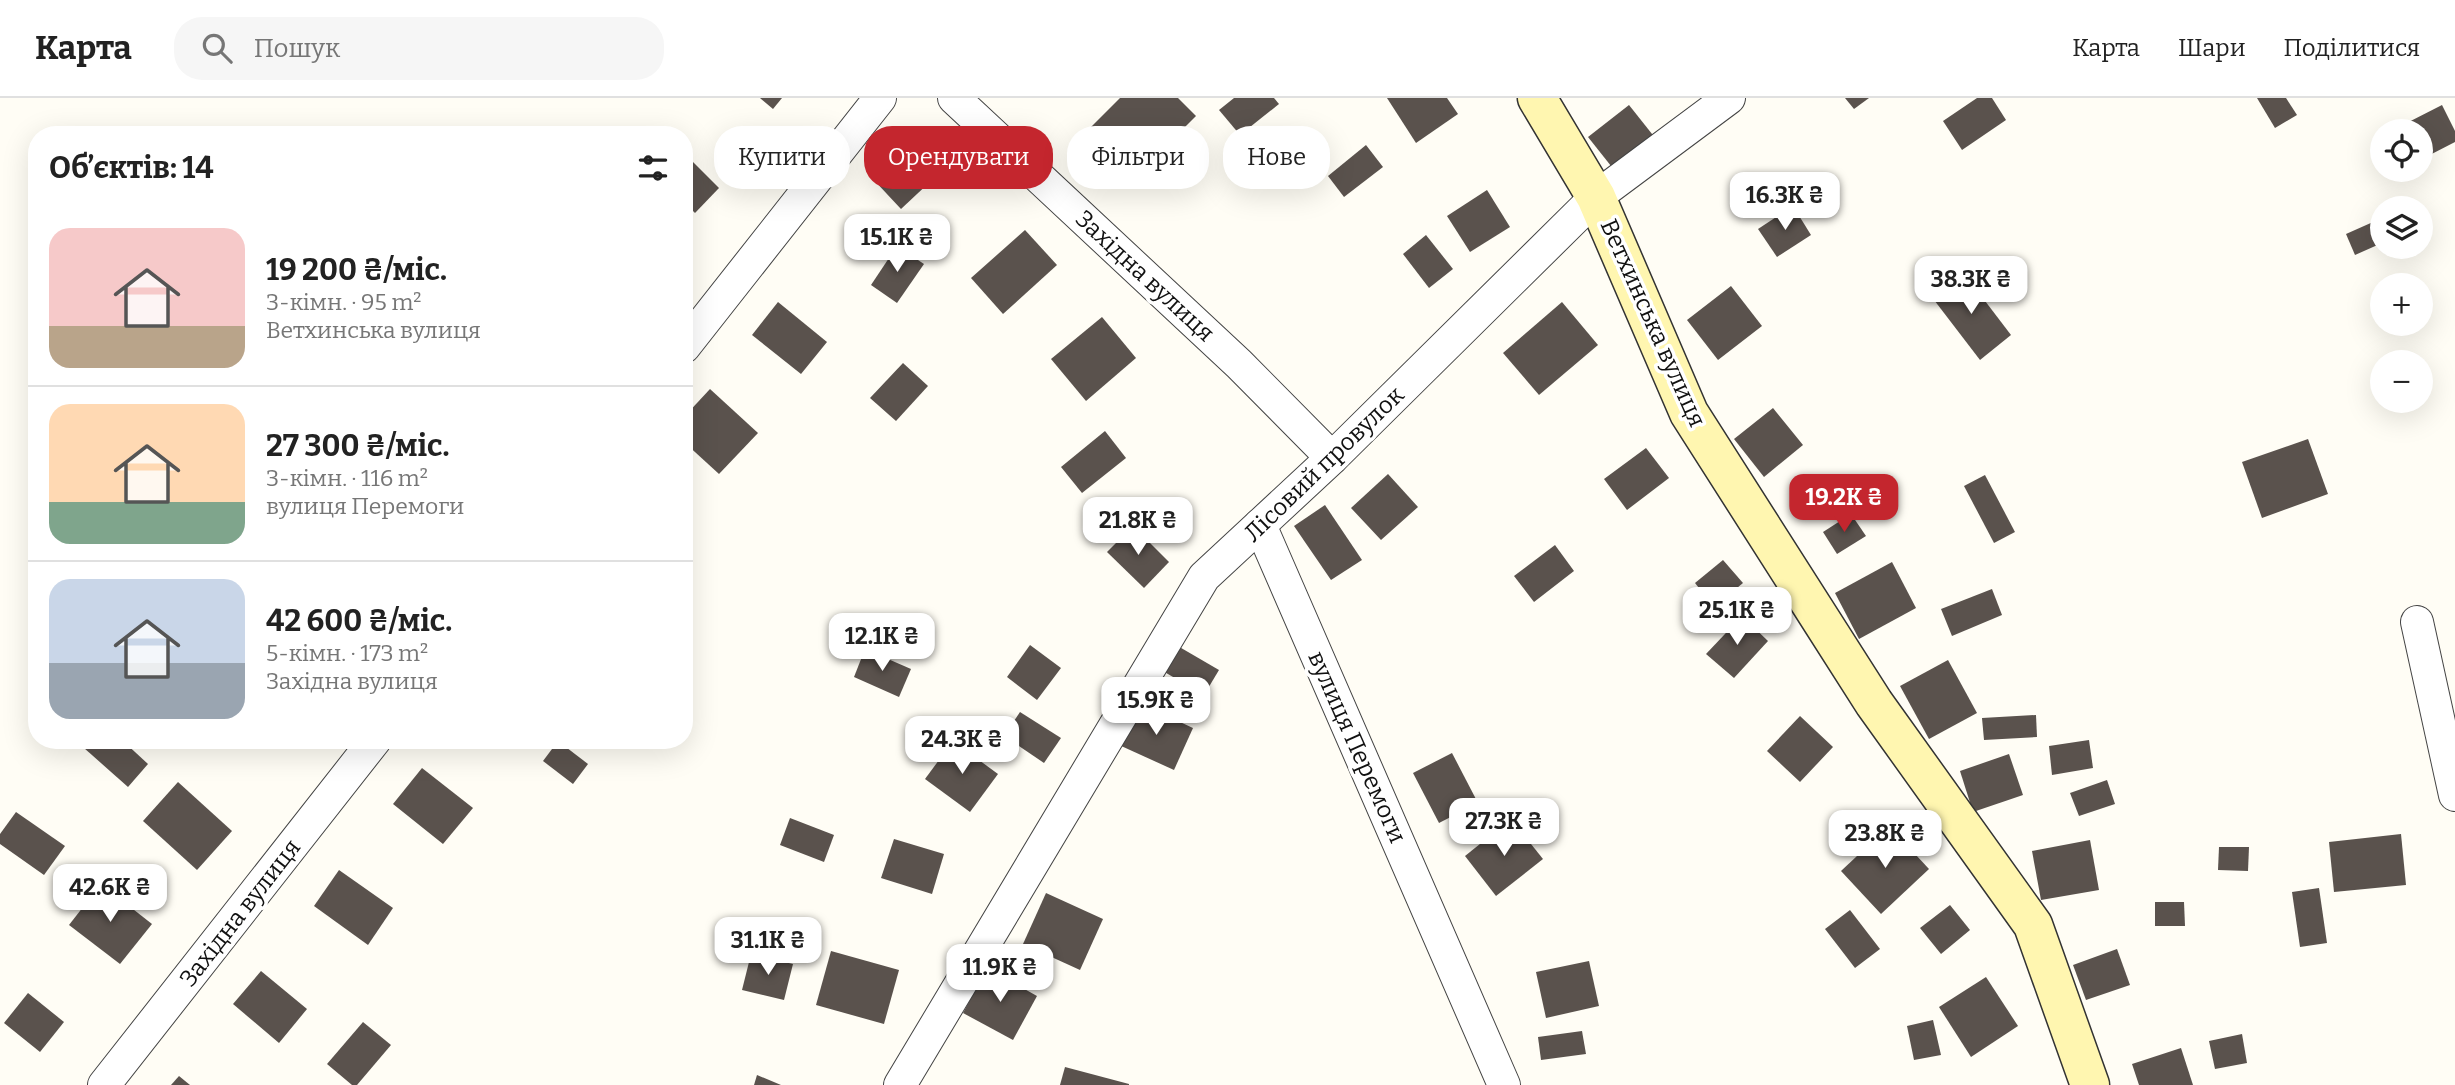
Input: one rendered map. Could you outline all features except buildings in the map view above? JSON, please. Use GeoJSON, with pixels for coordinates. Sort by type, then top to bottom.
{"type":"FeatureCollection","features":[{"type":"Feature","properties":{"kind":"main road","name":"Ветхинська вулиця"},"geometry":{"type":"LineString","coordinates":[[1537,98],[1596,197],[1689,413],[1874,704],[2033,925],[2090,1085]]}},
{"type":"Feature","properties":{"kind":"street"},"geometry":{"type":"LineString","coordinates":[[693,336],[880,98]]}},
{"type":"Feature","properties":{"kind":"street","name":"Західна вулиця"},"geometry":{"type":"LineString","coordinates":[[954,98],[1240,364],[1332,458]]}},
{"type":"Feature","properties":{"kind":"street","name":"Лісовий провулок"},"geometry":{"type":"LineString","coordinates":[[900,1085],[1204,577],[1332,458],[1596,197],[1729,98]]}},
{"type":"Feature","properties":{"kind":"street","name":"вулиця Перемоги"},"geometry":{"type":"LineString","coordinates":[[1260,525],[1504,1085]]}},
{"type":"Feature","properties":{"kind":"street"},"geometry":{"type":"LineString","coordinates":[[2417,622],[2455,795]]}},
{"type":"Feature","properties":{"kind":"street","name":"Західна вулиця"},"geometry":{"type":"LineString","coordinates":[[104,1085],[368,749]]}}]}
